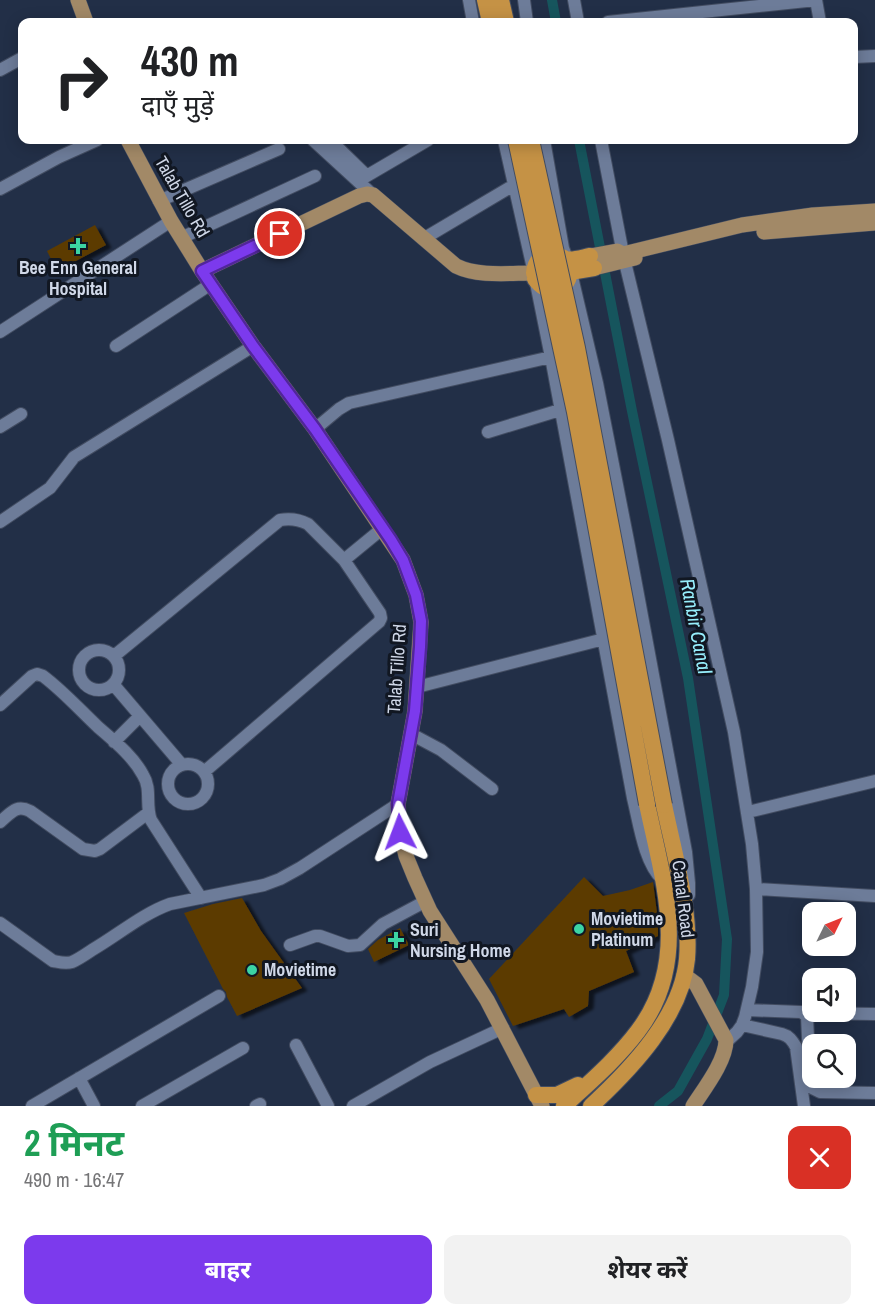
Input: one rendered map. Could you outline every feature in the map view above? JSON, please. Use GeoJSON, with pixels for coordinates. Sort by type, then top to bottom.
{"type":"FeatureCollection","features":[{"type":"Feature","properties":{"kind":"highway"},"geometry":{"type":"LineString","coordinates":[[485,0],[489,18]]}},
{"type":"Feature","properties":{"kind":"highway"},"geometry":{"type":"LineString","coordinates":[[501,0],[505,18]]}},
{"type":"Feature","properties":{"kind":"highway"},"geometry":{"type":"LineString","coordinates":[[517,144],[656,805]]}},
{"type":"Feature","properties":{"kind":"highway"},"geometry":{"type":"LineString","coordinates":[[532,144],[577,348],[656,805]]}},
{"type":"Feature","properties":{"kind":"highway"},"geometry":{"type":"LineString","coordinates":[[569,266],[568,280],[554,290],[543,288],[534,276],[537,261],[548,254],[554,254],[569,266],[592,262]]}},
{"type":"Feature","properties":{"kind":"highway","name":"Canal Road"},"geometry":{"type":"LineString","coordinates":[[564,1106],[623,1049],[651,1012],[661,988],[669,951],[670,934],[656,805]]}},
{"type":"Feature","properties":{"kind":"highway","name":"Canal Road"},"geometry":{"type":"LineString","coordinates":[[591,1106],[628,1068],[658,1032],[668,1018],[682,986],[687,959],[685,909],[656,805]]}},
{"type":"Feature","properties":{"kind":"highway"},"geometry":{"type":"LineString","coordinates":[[539,1101],[598,1075]]}},
{"type":"Feature","properties":{"kind":"main road"},"geometry":{"type":"LineString","coordinates":[[78,0],[85,18]]}},
{"type":"Feature","properties":{"kind":"main road","name":"Talab Tillo Rd"},"geometry":{"type":"LineString","coordinates":[[130,144],[159,201],[202,271],[253,346],[315,429],[403,560],[416,595],[421,621],[415,711],[398,804],[400,832],[406,856],[430,911],[475,979],[503,1028],[539,1101]]}},
{"type":"Feature","properties":{"kind":"main road"},"geometry":{"type":"LineString","coordinates":[[202,271],[367,194],[373,195],[463,270],[534,276]]}},
{"type":"Feature","properties":{"kind":"main road"},"geometry":{"type":"LineString","coordinates":[[621,256],[742,225],[813,215],[875,212]]}},
{"type":"Feature","properties":{"kind":"main road"},"geometry":{"type":"LineString","coordinates":[[592,262],[742,233],[875,223]]}},
{"type":"Feature","properties":{"kind":"main road"},"geometry":{"type":"LineString","coordinates":[[684,975],[696,984],[723,1037],[725,1049],[717,1068],[693,1106]]}},
{"type":"Feature","properties":{"kind":"street"},"geometry":{"type":"LineString","coordinates":[[469,0],[472,18]]}},
{"type":"Feature","properties":{"kind":"street"},"geometry":{"type":"LineString","coordinates":[[524,0],[526,18]]}},
{"type":"Feature","properties":{"kind":"street"},"geometry":{"type":"LineString","coordinates":[[574,0],[577,18]]}},
{"type":"Feature","properties":{"kind":"street"},"geometry":{"type":"LineString","coordinates":[[646,18],[816,0],[819,18]]}},
{"type":"Feature","properties":{"kind":"street"},"geometry":{"type":"LineString","coordinates":[[858,57],[875,56]]}},
{"type":"Feature","properties":{"kind":"street"},"geometry":{"type":"LineString","coordinates":[[0,70],[18,60]]}},
{"type":"Feature","properties":{"kind":"street"},"geometry":{"type":"LineString","coordinates":[[0,189],[59,157],[89,144]]}},
{"type":"Feature","properties":{"kind":"street"},"geometry":{"type":"LineString","coordinates":[[319,144],[362,178]]}},
{"type":"Feature","properties":{"kind":"street"},"geometry":{"type":"LineString","coordinates":[[333,144],[373,195]]}},
{"type":"Feature","properties":{"kind":"street"},"geometry":{"type":"LineString","coordinates":[[362,178],[421,144]]}},
{"type":"Feature","properties":{"kind":"street"},"geometry":{"type":"LineString","coordinates":[[505,144],[551,357],[633,798],[651,864],[655,873],[663,880]]}},
{"type":"Feature","properties":{"kind":"street"},"geometry":{"type":"LineString","coordinates":[[545,144],[563,248],[597,383],[686,852],[689,895],[685,909]]}},
{"type":"Feature","properties":{"kind":"street"},"geometry":{"type":"LineString","coordinates":[[603,144],[621,256],[668,440],[734,732],[748,812],[756,889],[757,952],[752,987],[742,1025],[737,1032],[723,1037]]}},
{"type":"Feature","properties":{"kind":"street"},"geometry":{"type":"LineString","coordinates":[[159,201],[279,149]]}},
{"type":"Feature","properties":{"kind":"street"},"geometry":{"type":"LineString","coordinates":[[182,238],[315,176]]}},
{"type":"Feature","properties":{"kind":"street"},"geometry":{"type":"LineString","coordinates":[[423,239],[514,185]]}},
{"type":"Feature","properties":{"kind":"street"},"geometry":{"type":"LineString","coordinates":[[0,332],[171,221]]}},
{"type":"Feature","properties":{"kind":"street"},"geometry":{"type":"LineString","coordinates":[[116,346],[211,284]]}},
{"type":"Feature","properties":{"kind":"street"},"geometry":{"type":"LineString","coordinates":[[0,522],[50,488],[70,462],[83,451],[253,346]]}},
{"type":"Feature","properties":{"kind":"street"},"geometry":{"type":"LineString","coordinates":[[315,429],[349,403],[551,357]]}},
{"type":"Feature","properties":{"kind":"street"},"geometry":{"type":"LineString","coordinates":[[488,432],[560,410]]}},
{"type":"Feature","properties":{"kind":"street"},"geometry":{"type":"LineString","coordinates":[[0,427],[21,414]]}},
{"type":"Feature","properties":{"kind":"street"},"geometry":{"type":"LineString","coordinates":[[114,656],[280,520],[302,520],[344,560],[380,613],[379,622],[204,772]]}},
{"type":"Feature","properties":{"kind":"street"},"geometry":{"type":"LineString","coordinates":[[344,560],[383,528]]}},
{"type":"Feature","properties":{"kind":"street"},"geometry":{"type":"LineString","coordinates":[[417,687],[604,639]]}},
{"type":"Feature","properties":{"kind":"street"},"geometry":{"type":"LineString","coordinates":[[94,650],[108,652],[114,656],[119,668],[113,684],[100,690],[93,689],[82,682],[78,670],[83,657],[94,650]]}},
{"type":"Feature","properties":{"kind":"street"},"geometry":{"type":"LineString","coordinates":[[0,705],[32,676],[37,674],[43,676],[129,756],[144,775],[149,791],[148,813],[154,826],[201,898]]}},
{"type":"Feature","properties":{"kind":"street"},"geometry":{"type":"LineString","coordinates":[[113,684],[182,765]]}},
{"type":"Feature","properties":{"kind":"street"},"geometry":{"type":"LineString","coordinates":[[114,742],[140,716]]}},
{"type":"Feature","properties":{"kind":"street"},"geometry":{"type":"LineString","coordinates":[[411,735],[450,756],[492,789]]}},
{"type":"Feature","properties":{"kind":"street"},"geometry":{"type":"LineString","coordinates":[[182,765],[199,767],[207,778],[207,791],[198,801],[184,803],[173,796],[168,784],[172,772],[182,765]]}},
{"type":"Feature","properties":{"kind":"street"},"geometry":{"type":"LineString","coordinates":[[748,812],[875,781]]}},
{"type":"Feature","properties":{"kind":"street"},"geometry":{"type":"LineString","coordinates":[[0,923],[53,961],[60,963],[73,961],[110,940],[155,909],[264,885],[280,879],[398,804]]}},
{"type":"Feature","properties":{"kind":"street"},"geometry":{"type":"LineString","coordinates":[[0,822],[14,810],[23,808],[83,849],[95,851],[148,813]]}},
{"type":"Feature","properties":{"kind":"street"},"geometry":{"type":"LineString","coordinates":[[756,889],[875,896]]}},
{"type":"Feature","properties":{"kind":"street"},"geometry":{"type":"LineString","coordinates":[[290,945],[320,936],[348,946],[360,945],[383,924],[426,901]]}},
{"type":"Feature","properties":{"kind":"street"},"geometry":{"type":"LineString","coordinates":[[32,1106],[49,1101],[79,1078],[219,996]]}},
{"type":"Feature","properties":{"kind":"street"},"geometry":{"type":"LineString","coordinates":[[747,1010],[802,1012]]}},
{"type":"Feature","properties":{"kind":"street"},"geometry":{"type":"LineString","coordinates":[[856,1014],[875,1014]]}},
{"type":"Feature","properties":{"kind":"street"},"geometry":{"type":"LineString","coordinates":[[808,1022],[812,1088],[820,1092],[875,1092]]}},
{"type":"Feature","properties":{"kind":"street"},"geometry":{"type":"LineString","coordinates":[[742,1025],[787,1035],[792,1040],[796,1047],[804,1106]]}},
{"type":"Feature","properties":{"kind":"street"},"geometry":{"type":"LineString","coordinates":[[353,1106],[430,1062],[503,1028]]}},
{"type":"Feature","properties":{"kind":"street"},"geometry":{"type":"LineString","coordinates":[[296,1045],[328,1106]]}},
{"type":"Feature","properties":{"kind":"street"},"geometry":{"type":"LineString","coordinates":[[142,1106],[243,1048]]}},
{"type":"Feature","properties":{"kind":"street"},"geometry":{"type":"LineString","coordinates":[[79,1078],[94,1106]]}},
{"type":"Feature","properties":{"kind":"building"},"geometry":{"type":"Polygon","coordinates":[[[95,225],[106,245],[57,271],[47,251],[95,225]]]}},
{"type":"Feature","properties":{"kind":"building"},"geometry":{"type":"Polygon","coordinates":[[[584,877],[603,896],[653,882],[658,936],[626,951],[634,972],[589,991],[588,1006],[569,1017],[564,1009],[513,1026],[489,979],[584,877]]]}},
{"type":"Feature","properties":{"kind":"building"},"geometry":{"type":"Polygon","coordinates":[[[242,898],[261,931],[302,988],[237,1016],[184,913],[242,898]]]}},
{"type":"Feature","properties":{"kind":"building"},"geometry":{"type":"Polygon","coordinates":[[[400,928],[409,945],[374,962],[368,949],[378,940],[400,928]]]}},
{"type":"Feature","properties":{"kind":"waterway","name":"Ranbir Canal"},"geometry":{"type":"LineString","coordinates":[[552,0],[555,18]]}},
{"type":"Feature","properties":{"kind":"waterway","name":"Ranbir Canal"},"geometry":{"type":"LineString","coordinates":[[580,144],[632,411],[688,678],[727,939],[724,995],[707,1039],[678,1091],[659,1106]]}},
{"type":"Feature","properties":{"kind":"place","name":"Bee Enn General Hospital"},"geometry":{"type":"Point","coordinates":[78,246]}},
{"type":"Feature","properties":{"kind":"place","name":"Movietime Platinum"},"geometry":{"type":"Point","coordinates":[579,929]}},
{"type":"Feature","properties":{"kind":"place","name":"Suri Nursing Home"},"geometry":{"type":"Point","coordinates":[396,940]}},
{"type":"Feature","properties":{"kind":"place","name":"Movietime"},"geometry":{"type":"Point","coordinates":[252,970]}},
{"type":"Feature","properties":{"kind":"route"},"geometry":{"type":"LineString","coordinates":[[280,234],[202,271],[391,540],[403,560],[416,595],[421,621],[420,647],[415,711],[398,804],[400,832]]}}]}
